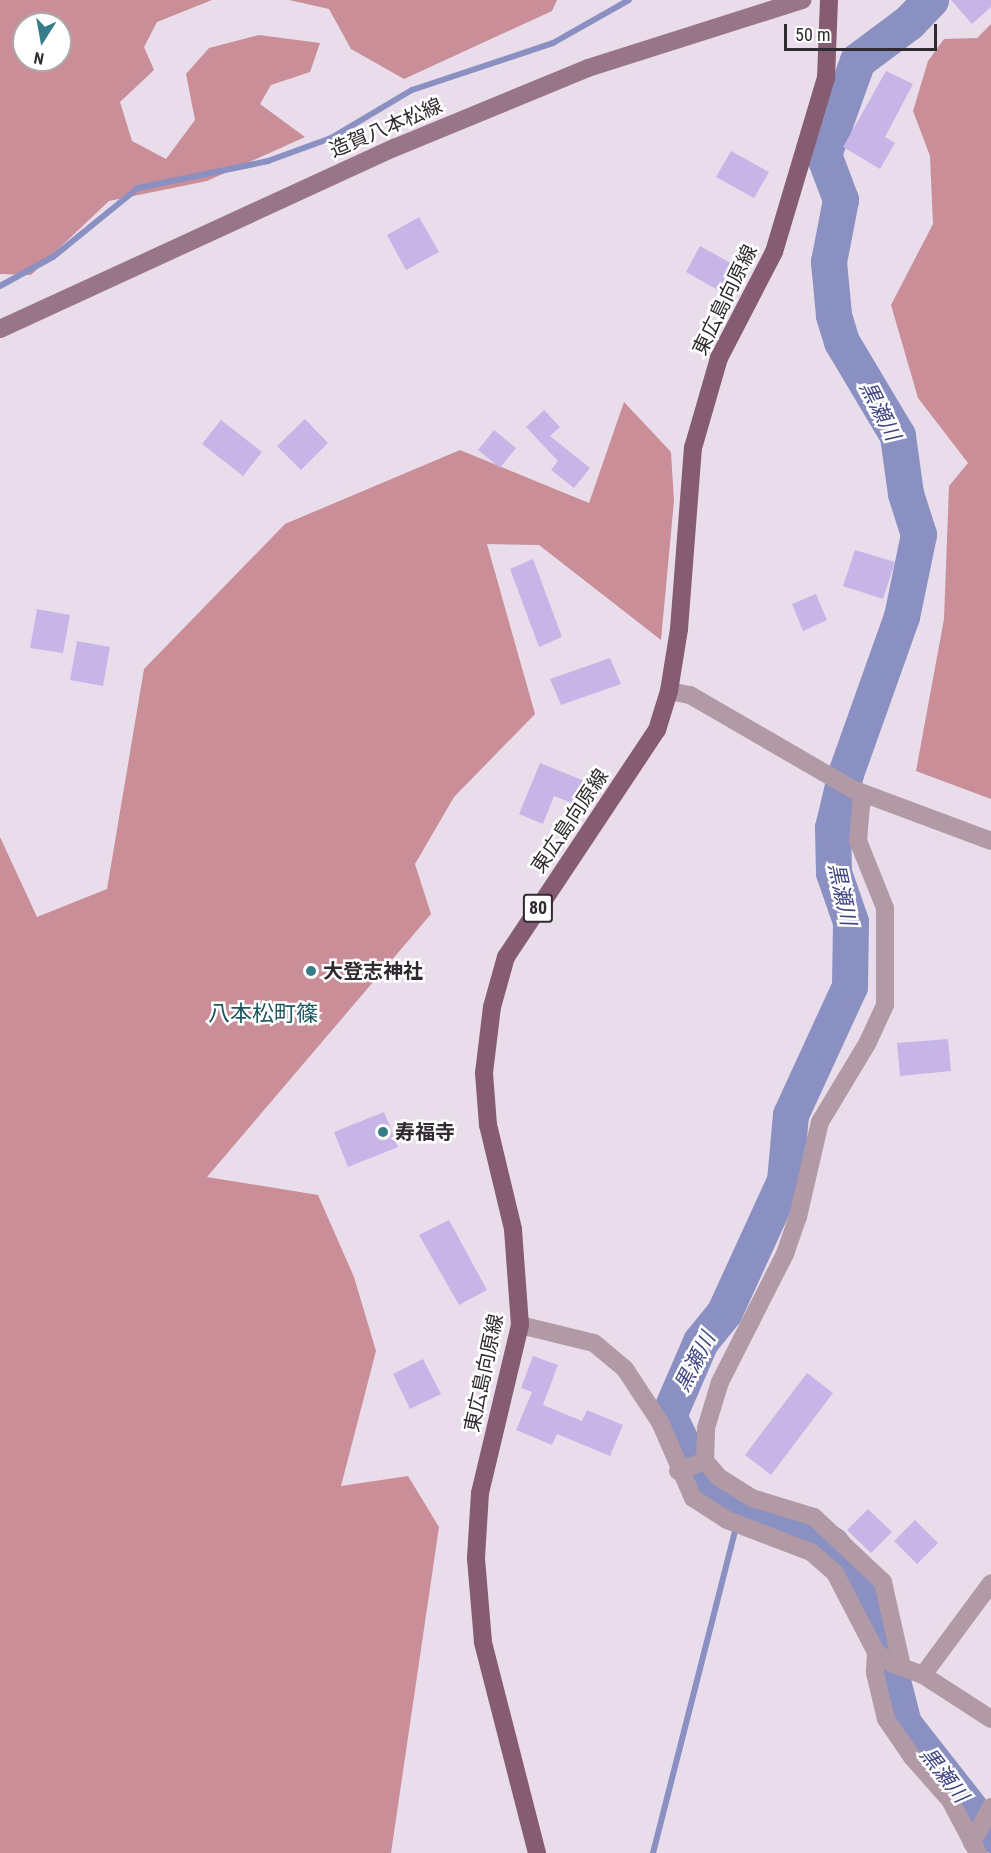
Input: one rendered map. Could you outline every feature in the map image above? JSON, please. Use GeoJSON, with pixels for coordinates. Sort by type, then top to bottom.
{"type":"FeatureCollection","features":[{"type":"Feature","properties":{"kind":"main road","name":"造賀八本松線"},"geometry":{"type":"LineString","coordinates":[[0,329],[394,148],[588,68],[802,0]]}},
{"type":"Feature","properties":{"kind":"main road","name":"東広島向原線"},"geometry":{"type":"LineString","coordinates":[[537,1853],[483,1642],[476,1558],[480,1492],[520,1325],[513,1229],[488,1125],[484,1073],[492,1007],[506,957],[651,739],[669,691],[679,629],[693,448],[719,358],[774,252],[826,78],[829,0]]}},
{"type":"Feature","properties":{"kind":"street"},"geometry":{"type":"LineString","coordinates":[[669,691],[690,695],[711,706],[850,788],[991,841]]}},
{"type":"Feature","properties":{"kind":"street"},"geometry":{"type":"LineString","coordinates":[[850,788],[858,841],[885,908],[885,1005],[868,1042],[820,1122],[798,1217],[785,1254],[720,1382],[692,1466],[693,1498],[727,1520],[811,1552],[835,1573],[876,1652],[875,1673],[886,1719],[912,1757],[950,1800],[976,1843]]}},
{"type":"Feature","properties":{"kind":"street"},"geometry":{"type":"LineString","coordinates":[[520,1325],[594,1343],[626,1369],[692,1466],[720,1478],[752,1498],[814,1517],[883,1582],[902,1666]]}},
{"type":"Feature","properties":{"kind":"street"},"geometry":{"type":"LineString","coordinates":[[923,1675],[991,1583]]}},
{"type":"Feature","properties":{"kind":"street"},"geometry":{"type":"LineString","coordinates":[[876,1652],[923,1675],[991,1719]]}},
{"type":"Feature","properties":{"kind":"street"},"geometry":{"type":"LineString","coordinates":[[976,1843],[990,1813]]}},
{"type":"Feature","properties":{"kind":"shaded area"},"geometry":{"type":"Polygon","coordinates":[[[0,0],[212,0],[157,22],[144,47],[154,70],[120,102],[132,141],[166,159],[195,120],[186,74],[209,48],[259,35],[320,43],[310,72],[271,85],[260,104],[305,137],[207,181],[109,201],[31,275],[0,274],[0,0]]]}},
{"type":"Feature","properties":{"kind":"shaded area"},"geometry":{"type":"Polygon","coordinates":[[[289,0],[557,0],[552,11],[404,79],[351,49],[329,9],[289,0]]]}},
{"type":"Feature","properties":{"kind":"shaded area"},"geometry":{"type":"Polygon","coordinates":[[[991,24],[991,799],[916,771],[944,619],[949,486],[968,463],[918,398],[891,305],[933,224],[930,156],[913,111],[928,61],[944,39],[977,38],[991,24]]]}},
{"type":"Feature","properties":{"kind":"shaded area"},"geometry":{"type":"Polygon","coordinates":[[[624,402],[671,452],[674,501],[661,640],[539,545],[487,544],[535,714],[454,797],[415,864],[431,914],[207,1177],[318,1195],[354,1277],[376,1351],[341,1486],[408,1476],[439,1527],[391,1853],[0,1853],[0,837],[37,917],[107,889],[144,669],[285,524],[460,450],[589,503],[624,402]]]}},
{"type":"Feature","properties":{"kind":"building"},"geometry":{"type":"Polygon","coordinates":[[[951,0],[991,0],[991,7],[972,24],[951,0]]]}},
{"type":"Feature","properties":{"kind":"building"},"geometry":{"type":"Polygon","coordinates":[[[886,71],[913,84],[885,137],[895,143],[880,169],[843,147],[886,71]]]}},
{"type":"Feature","properties":{"kind":"building"},"geometry":{"type":"Polygon","coordinates":[[[731,151],[769,172],[754,198],[716,177],[731,151]]]}},
{"type":"Feature","properties":{"kind":"building"},"geometry":{"type":"Polygon","coordinates":[[[419,217],[439,252],[406,270],[387,235],[419,217]]]}},
{"type":"Feature","properties":{"kind":"building"},"geometry":{"type":"Polygon","coordinates":[[[700,246],[738,267],[723,293],[686,272],[700,246]]]}},
{"type":"Feature","properties":{"kind":"building"},"geometry":{"type":"Polygon","coordinates":[[[544,410],[560,427],[550,436],[590,468],[574,488],[551,470],[558,461],[526,427],[544,410]]]}},
{"type":"Feature","properties":{"kind":"building"},"geometry":{"type":"Polygon","coordinates":[[[305,419],[328,443],[301,470],[277,446],[305,419]]]}},
{"type":"Feature","properties":{"kind":"building"},"geometry":{"type":"Polygon","coordinates":[[[221,420],[262,452],[243,476],[202,444],[221,420]]]}},
{"type":"Feature","properties":{"kind":"building"},"geometry":{"type":"Polygon","coordinates":[[[494,430],[516,448],[500,468],[478,450],[494,430]]]}},
{"type":"Feature","properties":{"kind":"building"},"geometry":{"type":"Polygon","coordinates":[[[855,550],[895,562],[883,599],[843,586],[855,550]]]}},
{"type":"Feature","properties":{"kind":"building"},"geometry":{"type":"Polygon","coordinates":[[[533,559],[562,637],[539,647],[510,569],[533,559]]]}},
{"type":"Feature","properties":{"kind":"building"},"geometry":{"type":"Polygon","coordinates":[[[816,594],[827,620],[803,631],[792,604],[816,594]]]}},
{"type":"Feature","properties":{"kind":"building"},"geometry":{"type":"Polygon","coordinates":[[[37,609],[70,615],[63,653],[30,648],[37,609]]]}},
{"type":"Feature","properties":{"kind":"building"},"geometry":{"type":"Polygon","coordinates":[[[77,641],[110,647],[103,686],[70,680],[77,641]]]}},
{"type":"Feature","properties":{"kind":"building"},"geometry":{"type":"Polygon","coordinates":[[[610,658],[621,684],[561,705],[550,679],[610,658]]]}},
{"type":"Feature","properties":{"kind":"building"},"geometry":{"type":"Polygon","coordinates":[[[540,763],[587,782],[577,805],[554,796],[543,824],[519,814],[540,763]]]}},
{"type":"Feature","properties":{"kind":"building"},"geometry":{"type":"Polygon","coordinates":[[[948,1039],[951,1071],[900,1076],[897,1043],[948,1039]]]}},
{"type":"Feature","properties":{"kind":"building"},"geometry":{"type":"Polygon","coordinates":[[[384,1112],[398,1147],[348,1167],[334,1132],[384,1112]]]}},
{"type":"Feature","properties":{"kind":"building"},"geometry":{"type":"Polygon","coordinates":[[[449,1220],[487,1290],[459,1305],[419,1235],[449,1220]]]}},
{"type":"Feature","properties":{"kind":"building"},"geometry":{"type":"Polygon","coordinates":[[[533,1356],[558,1365],[543,1405],[582,1421],[587,1410],[623,1425],[610,1456],[557,1434],[552,1445],[516,1430],[532,1392],[521,1388],[533,1356]]]}},
{"type":"Feature","properties":{"kind":"building"},"geometry":{"type":"Polygon","coordinates":[[[423,1359],[441,1394],[410,1409],[393,1374],[423,1359]]]}},
{"type":"Feature","properties":{"kind":"building"},"geometry":{"type":"Polygon","coordinates":[[[807,1373],[833,1393],[771,1475],[745,1455],[807,1373]]]}},
{"type":"Feature","properties":{"kind":"building"},"geometry":{"type":"Polygon","coordinates":[[[868,1509],[892,1532],[871,1553],[847,1530],[868,1509]]]}},
{"type":"Feature","properties":{"kind":"building"},"geometry":{"type":"Polygon","coordinates":[[[915,1520],[938,1543],[917,1564],[894,1541],[915,1520]]]}},
{"type":"Feature","properties":{"kind":"waterway"},"geometry":{"type":"LineString","coordinates":[[0,286],[53,257],[138,188],[268,161],[331,138],[412,90],[553,43],[629,0]]}},
{"type":"Feature","properties":{"kind":"waterway","name":"黒瀬川"},"geometry":{"type":"LineString","coordinates":[[884,1645],[874,1598],[832,1545],[794,1521],[742,1505],[699,1478],[669,1416],[701,1342],[725,1312],[785,1181],[791,1115],[850,987],[851,922],[834,873],[833,828],[846,774],[902,617],[919,535],[906,494],[898,436],[842,342],[834,315],[829,262],[841,200],[824,155],[858,61],[909,23],[931,0]]}},
{"type":"Feature","properties":{"kind":"waterway"},"geometry":{"type":"LineString","coordinates":[[653,1853],[742,1505]]}},
{"type":"Feature","properties":{"kind":"waterway","name":"黒瀬川"},"geometry":{"type":"LineString","coordinates":[[892,1677],[904,1724],[991,1835]]}},
{"type":"Feature","properties":{"kind":"place","name":"大登志神社"},"geometry":{"type":"Point","coordinates":[311,971]}},
{"type":"Feature","properties":{"kind":"place","name":"寿福寺"},"geometry":{"type":"Point","coordinates":[383,1132]}},
{"type":"Feature","properties":{"kind":"district","name":"八本松町篠"},"geometry":{"type":"Point","coordinates":[263,1014]}}]}
